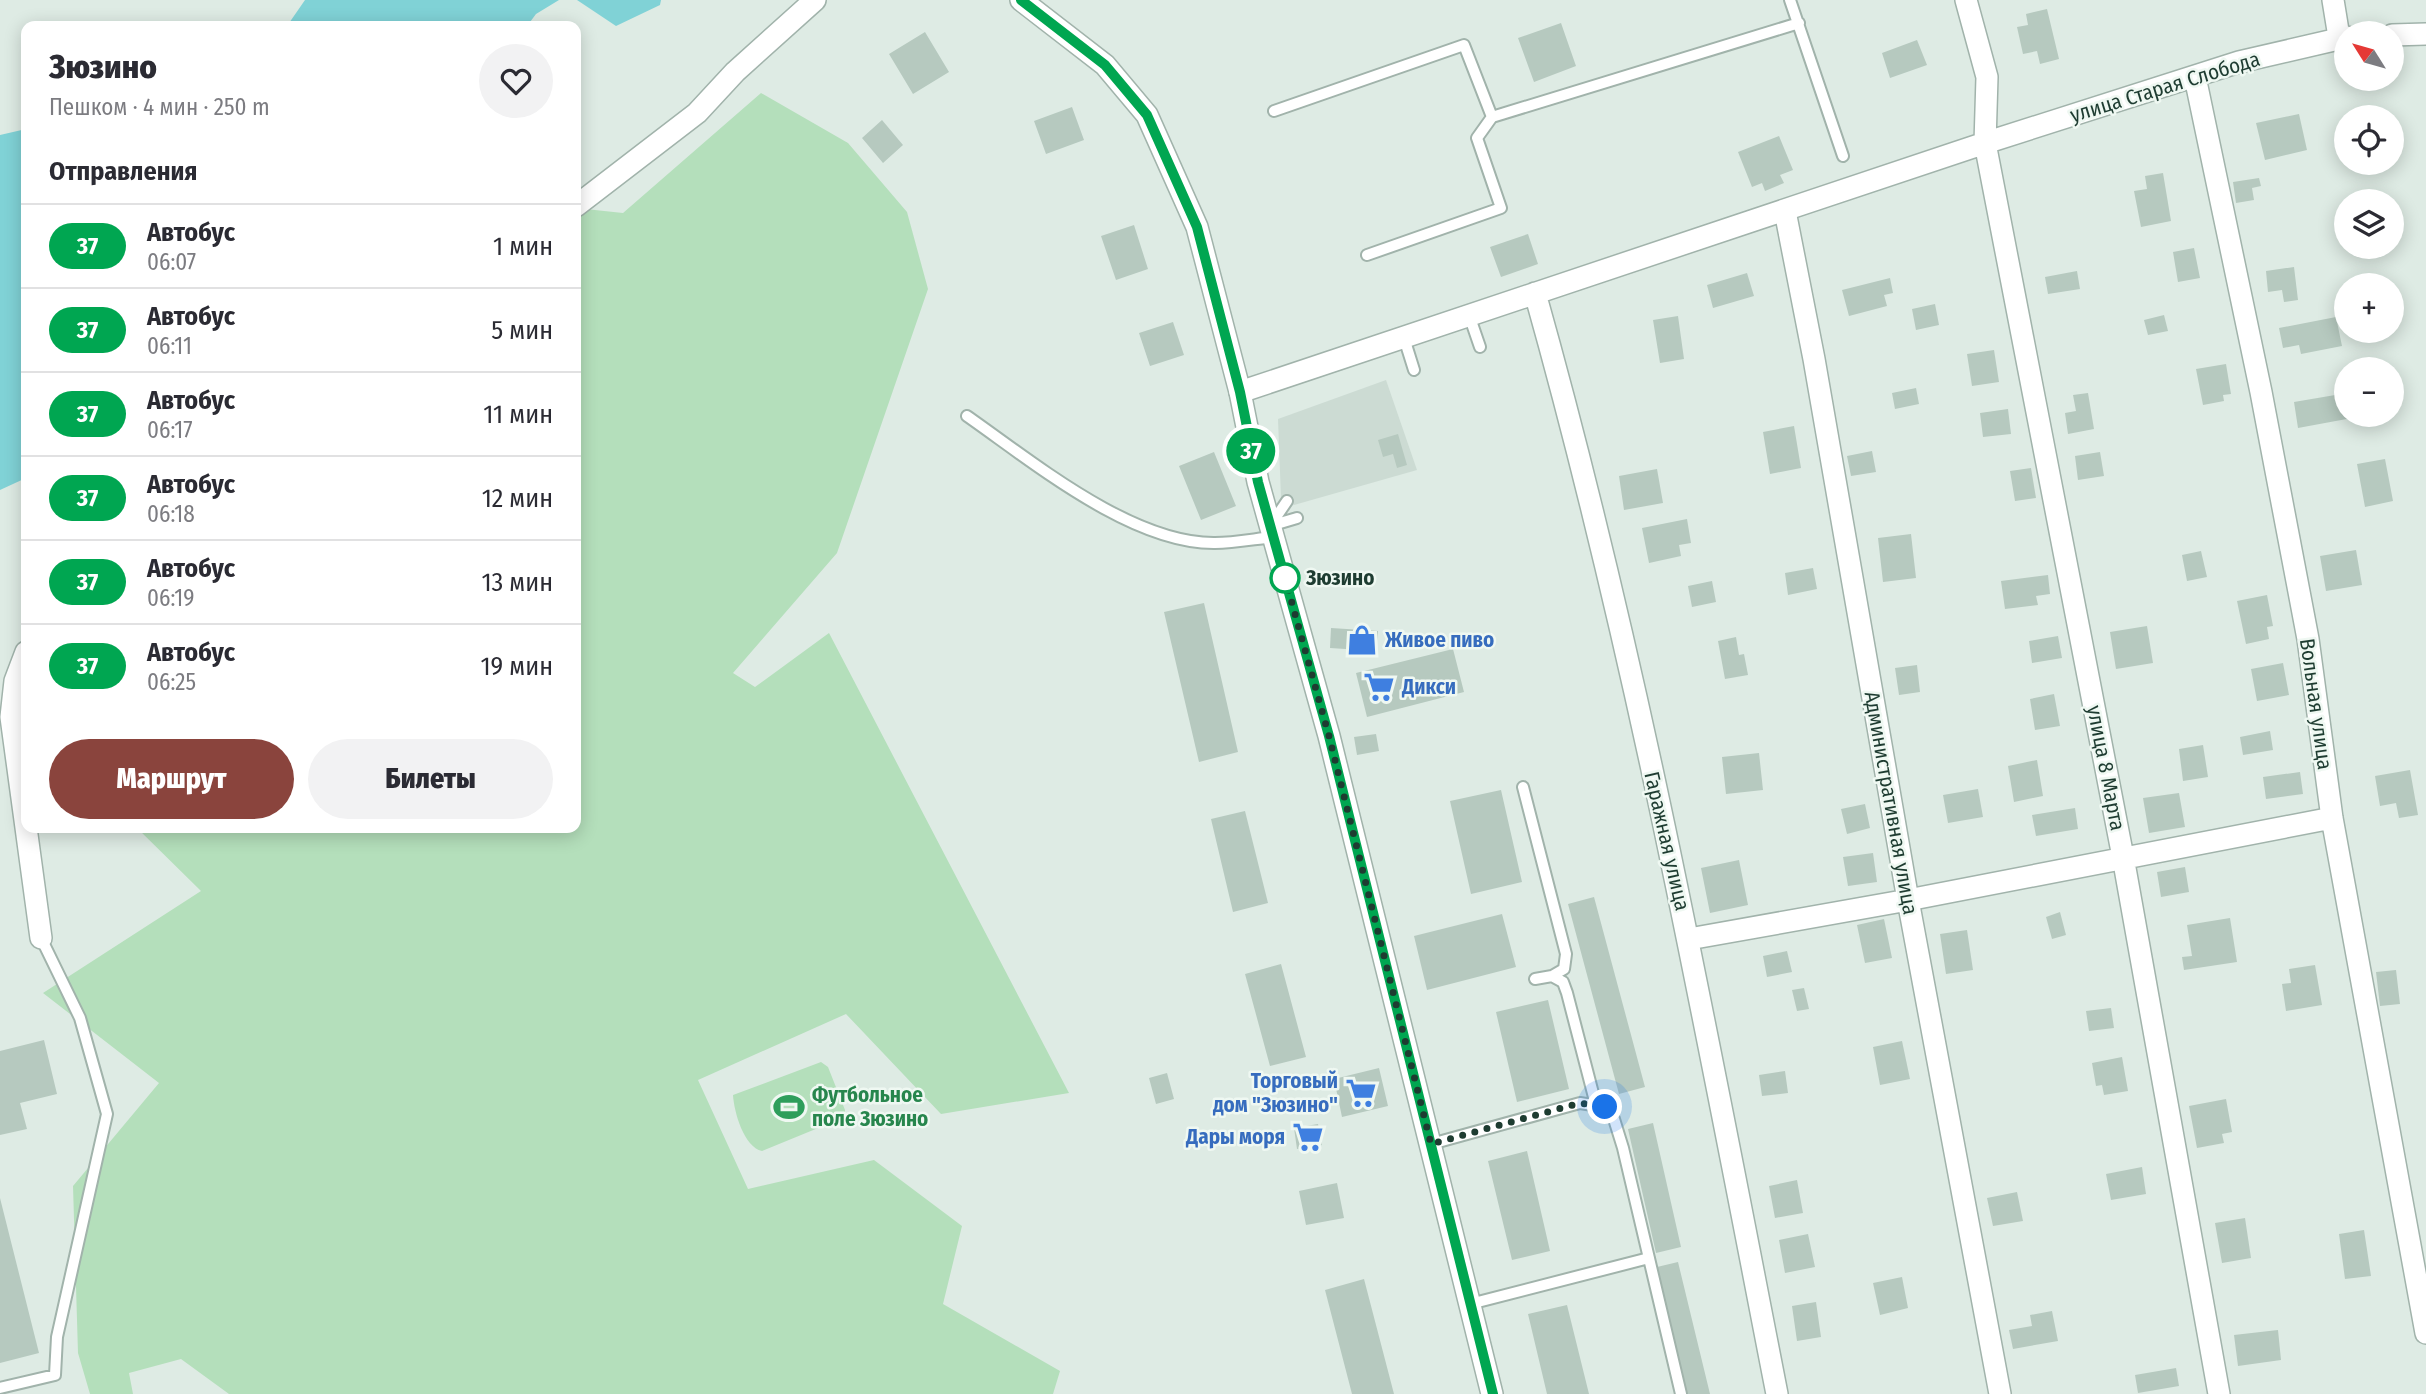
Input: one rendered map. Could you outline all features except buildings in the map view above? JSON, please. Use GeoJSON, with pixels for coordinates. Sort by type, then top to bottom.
{"type":"FeatureCollection","features":[{"type":"Feature","properties":{"kind":"street"},"geometry":{"type":"LineString","coordinates":[[581,202],[696,113],[735,72],[815,0]]}},
{"type":"Feature","properties":{"kind":"street"},"geometry":{"type":"LineString","coordinates":[[1021,0],[1105,65],[1147,115],[1197,227],[1240,392],[1258,482],[1329,736],[1492,1394]]}},
{"type":"Feature","properties":{"kind":"street","name":"улица 8 Марта"},"geometry":{"type":"LineString","coordinates":[[1966,0],[1987,77],[1985,143],[2123,857],[2219,1394]]}},
{"type":"Feature","properties":{"kind":"street"},"geometry":{"type":"LineString","coordinates":[[2333,0],[2339,21]]}},
{"type":"Feature","properties":{"kind":"street"},"geometry":{"type":"LineString","coordinates":[[2404,35],[2426,34]]}},
{"type":"Feature","properties":{"kind":"street","name":"улица Старая Слобода"},"geometry":{"type":"LineString","coordinates":[[1240,392],[1985,143],[2239,62],[2334,39]]}},
{"type":"Feature","properties":{"kind":"street","name":"Вольная улица"},"geometry":{"type":"LineString","coordinates":[[2195,78],[2261,392],[2308,639],[2332,818],[2422,1281],[2426,1333]]}},
{"type":"Feature","properties":{"kind":"street","name":"Административная улица"},"geometry":{"type":"LineString","coordinates":[[1785,211],[1814,359],[1908,900],[2000,1394]]}},
{"type":"Feature","properties":{"kind":"street","name":"Гаражная улица"},"geometry":{"type":"LineString","coordinates":[[1535,292],[1566,403],[1597,531],[1689,939],[1777,1394]]}},
{"type":"Feature","properties":{"kind":"street"},"geometry":{"type":"LineString","coordinates":[[21,665],[15,681],[11,717],[21,791]]}},
{"type":"Feature","properties":{"kind":"street"},"geometry":{"type":"LineString","coordinates":[[0,700],[15,681]]}},
{"type":"Feature","properties":{"kind":"street"},"geometry":{"type":"LineString","coordinates":[[1689,939],[1908,900],[2332,818]]}},
{"type":"Feature","properties":{"kind":"street"},"geometry":{"type":"LineString","coordinates":[[27,833],[41,938]]}},
{"type":"Feature","properties":{"kind":"lane"},"geometry":{"type":"LineString","coordinates":[[1790,0],[1843,156]]}},
{"type":"Feature","properties":{"kind":"lane"},"geometry":{"type":"LineString","coordinates":[[1367,255],[1501,208],[1477,138],[1492,117],[1798,23]]}},
{"type":"Feature","properties":{"kind":"lane"},"geometry":{"type":"LineString","coordinates":[[1274,110],[1464,44],[1492,117]]}},
{"type":"Feature","properties":{"kind":"lane"},"geometry":{"type":"LineString","coordinates":[[1469,315],[1480,347]]}},
{"type":"Feature","properties":{"kind":"lane"},"geometry":{"type":"LineString","coordinates":[[1404,338],[1414,370]]}},
{"type":"Feature","properties":{"kind":"lane"},"geometry":{"type":"LineString","coordinates":[[967,416],[1068,485],[1137,526],[1173,537],[1213,543],[1272,531],[1297,518]]}},
{"type":"Feature","properties":{"kind":"lane"},"geometry":{"type":"LineString","coordinates":[[1272,531],[1287,501]]}},
{"type":"Feature","properties":{"kind":"lane"},"geometry":{"type":"LineString","coordinates":[[1523,787],[1566,954],[1564,969],[1552,976],[1535,979]]}},
{"type":"Feature","properties":{"kind":"lane"},"geometry":{"type":"LineString","coordinates":[[0,1388],[55,1375],[57,1337],[107,1114],[80,1018],[41,938]]}},
{"type":"Feature","properties":{"kind":"lane"},"geometry":{"type":"LineString","coordinates":[[1552,976],[1563,982],[1567,993],[1596,1105]]}},
{"type":"Feature","properties":{"kind":"lane"},"geometry":{"type":"LineString","coordinates":[[1431,1144],[1580,1103],[1605,1107],[1614,1119],[1623,1148],[1681,1394]]}},
{"type":"Feature","properties":{"kind":"lane"},"geometry":{"type":"LineString","coordinates":[[1470,1304],[1649,1258]]}},
{"type":"Feature","properties":{"kind":"shaded area"},"geometry":{"type":"Polygon","coordinates":[[[1386,380],[1417,470],[1294,505],[1281,498],[1278,419],[1386,380]]]}},
{"type":"Feature","properties":{"kind":"green space"},"geometry":{"type":"Polygon","coordinates":[[[761,93],[848,143],[907,212],[928,289],[837,553],[733,673],[755,687],[829,633],[1069,1093],[941,1114],[846,1014],[698,1080],[748,1189],[874,1160],[962,1226],[943,1304],[1060,1371],[1053,1394],[229,1394],[181,1359],[129,1373],[133,1394],[90,1394],[78,1353],[73,1186],[159,1083],[43,993],[201,891],[142,833],[581,833],[581,209],[623,213],[761,93]]]}},
{"type":"Feature","properties":{"kind":"green space","name":"Футбольное поле Зюзино"},"geometry":{"type":"Polygon","coordinates":[[[821,1062],[828,1067],[845,1110],[845,1117],[762,1151],[756,1148],[741,1128],[733,1095],[821,1062]]]}},
{"type":"Feature","properties":{"kind":"water"},"geometry":{"type":"Polygon","coordinates":[[[305,0],[559,0],[536,14],[531,21],[290,21],[305,0]]]}},
{"type":"Feature","properties":{"kind":"water"},"geometry":{"type":"Polygon","coordinates":[[[577,0],[661,0],[660,5],[616,26],[577,0]]]}},
{"type":"Feature","properties":{"kind":"water"},"geometry":{"type":"Polygon","coordinates":[[[21,130],[21,480],[0,490],[0,135],[21,130]]]}},
{"type":"Feature","properties":{"kind":"bus line","name":"37"},"geometry":{"type":"LineString","coordinates":[[1021,0],[1105,65],[1147,115],[1197,227],[1240,392],[1258,482],[1329,736],[1493,1394]]}},
{"type":"Feature","properties":{"kind":"place","name":"Зюзино"},"geometry":{"type":"Point","coordinates":[1285,578]}},
{"type":"Feature","properties":{"kind":"place","name":"Живое пиво"},"geometry":{"type":"Point","coordinates":[1362,640]}},
{"type":"Feature","properties":{"kind":"place","name":"Дикси"},"geometry":{"type":"Point","coordinates":[1379,687]}},
{"type":"Feature","properties":{"kind":"place","name":"Торговый дом \"Зюзино\""},"geometry":{"type":"Point","coordinates":[1361,1093]}},
{"type":"Feature","properties":{"kind":"place","name":"Футбольное поле Зюзино"},"geometry":{"type":"Point","coordinates":[789,1107]}},
{"type":"Feature","properties":{"kind":"place","name":"Дары моря"},"geometry":{"type":"Point","coordinates":[1308,1137]}},
{"type":"Feature","properties":{"kind":"route"},"geometry":{"type":"LineString","coordinates":[[1285,578],[1329,736],[1431,1144],[1580,1103],[1605,1107]]}}]}
